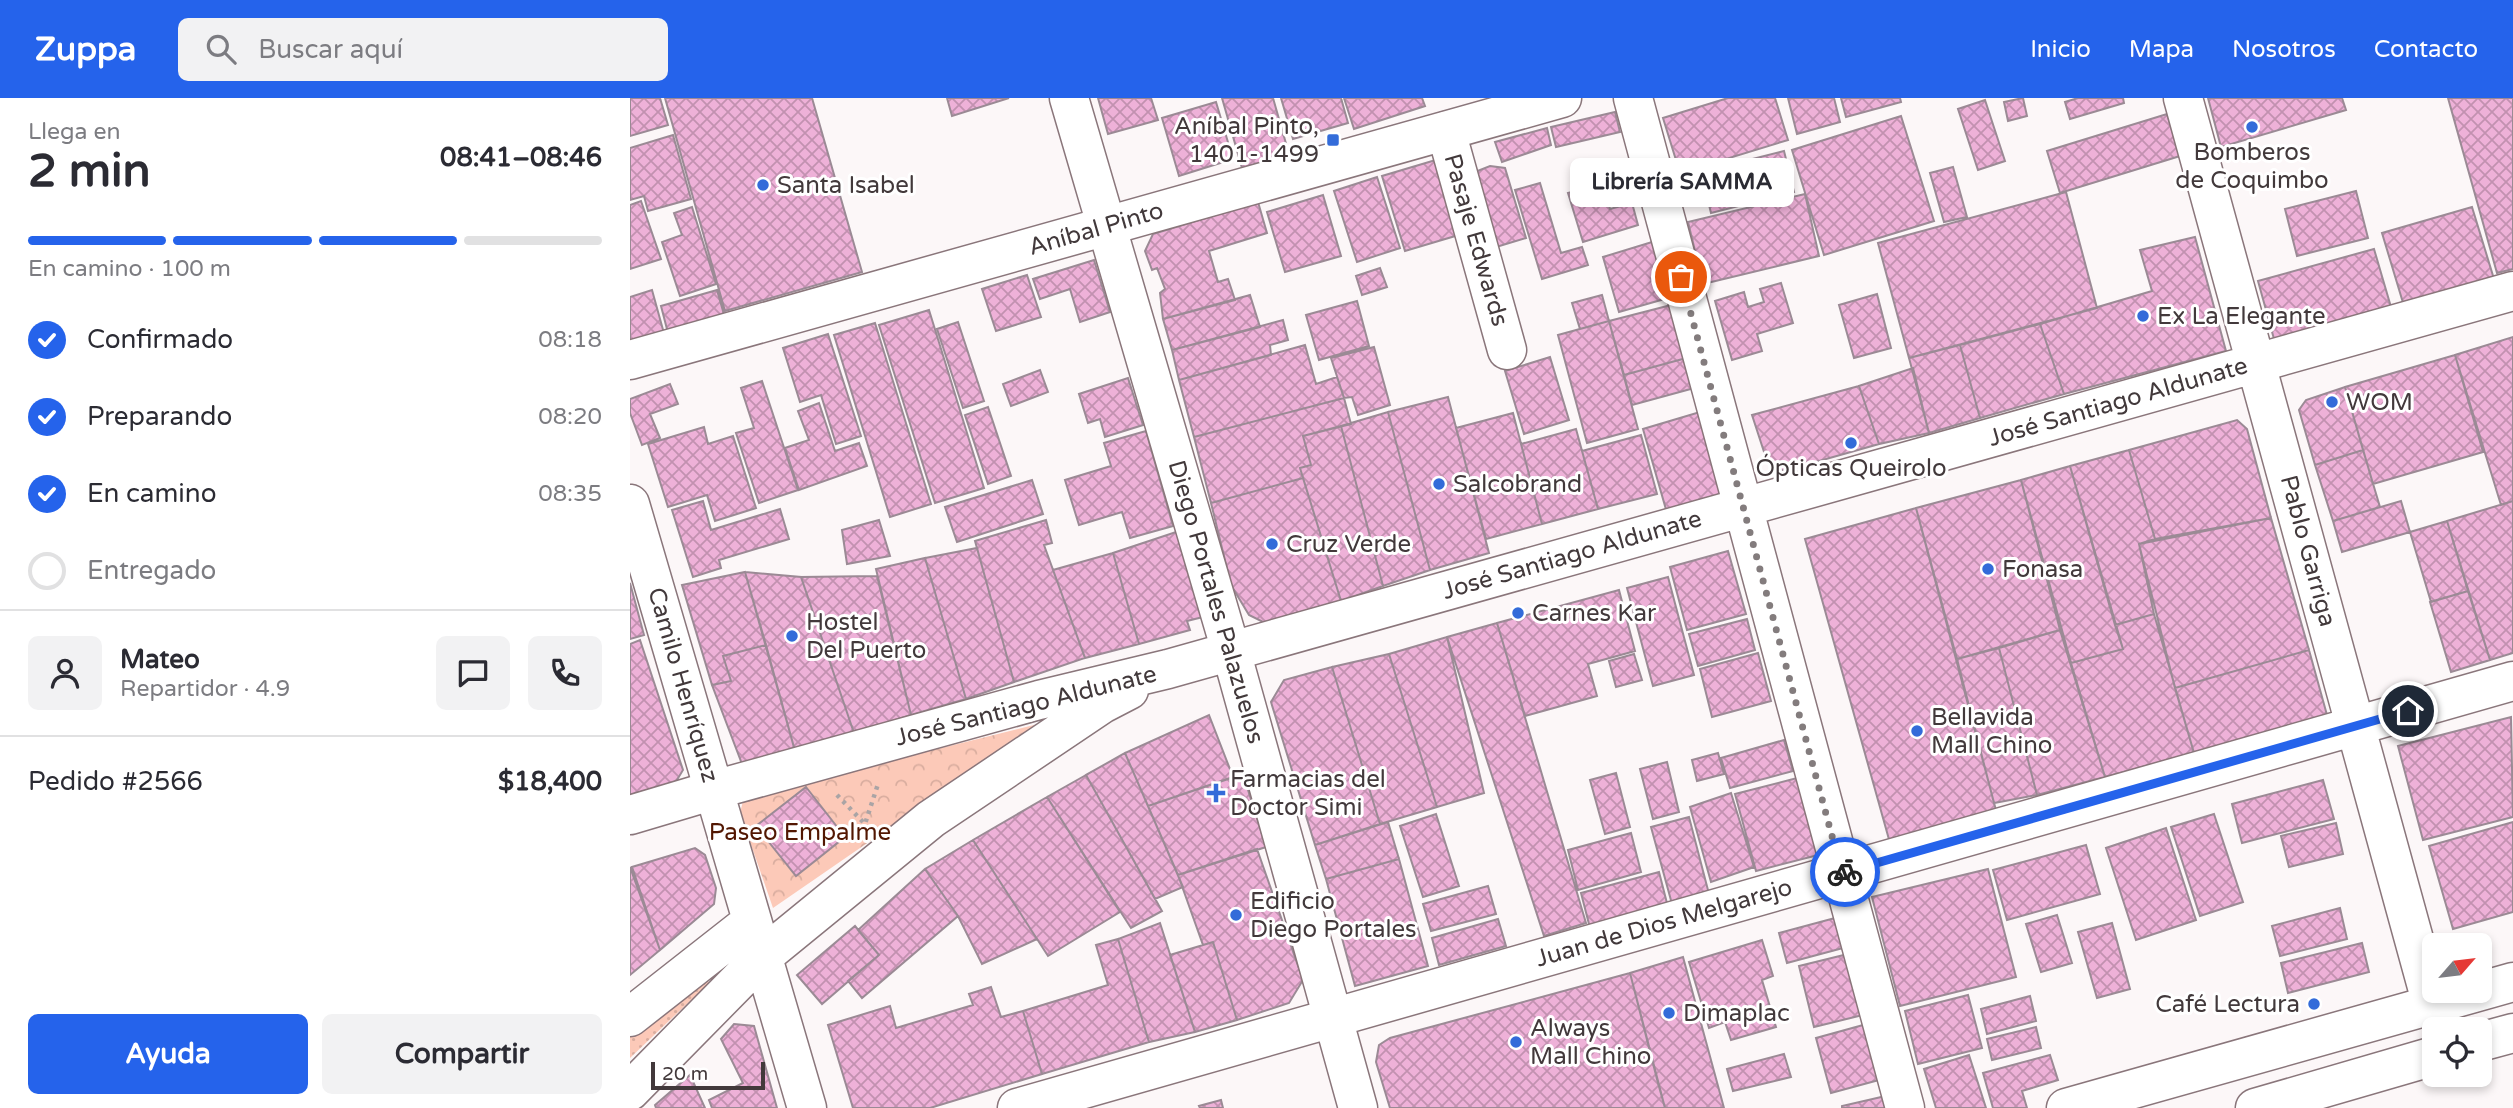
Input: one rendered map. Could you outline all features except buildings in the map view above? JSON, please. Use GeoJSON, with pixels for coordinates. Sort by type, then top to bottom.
{"type":"FeatureCollection","features":[{"type":"Feature","properties":{"kind":"street","name":"Aníbal Pinto"},"geometry":{"type":"LineString","coordinates":[[630,360],[916,270],[1107,226],[1562,98]]}},
{"type":"Feature","properties":{"kind":"street"},"geometry":{"type":"LineString","coordinates":[[1633,98],[1905,1108]]}},
{"type":"Feature","properties":{"kind":"street","name":"Pablo Garriga"},"geometry":{"type":"LineString","coordinates":[[2183,98],[2432,1005]]}},
{"type":"Feature","properties":{"kind":"street","name":"Diego Portales Palazuelos"},"geometry":{"type":"LineString","coordinates":[[1065,120],[1107,226],[1231,651],[1358,1108]]}},
{"type":"Feature","properties":{"kind":"street","name":"Pasaje Edwards"},"geometry":{"type":"LineString","coordinates":[[1446,131],[1507,350]]}},
{"type":"Feature","properties":{"kind":"street","name":"José Santiago Aldunate"},"geometry":{"type":"LineString","coordinates":[[630,815],[1039,700],[1168,669],[2513,291]]}},
{"type":"Feature","properties":{"kind":"street","name":"Camilo Henríquez"},"geometry":{"type":"LineString","coordinates":[[630,504],[807,1108]]}},
{"type":"Feature","properties":{"kind":"street"},"geometry":{"type":"LineString","coordinates":[[630,1091],[762,957],[930,819],[1102,704],[1168,669]]}},
{"type":"Feature","properties":{"kind":"street","name":"Juan de Dios Melgarejo"},"geometry":{"type":"LineString","coordinates":[[1017,1108],[2513,681]]}},
{"type":"Feature","properties":{"kind":"street"},"geometry":{"type":"LineString","coordinates":[[630,1017],[751,922]]}},
{"type":"Feature","properties":{"kind":"street"},"geometry":{"type":"LineString","coordinates":[[2066,1108],[2513,982]]}},
{"type":"Feature","properties":{"kind":"street"},"geometry":{"type":"LineString","coordinates":[[2492,1039],[2513,1033]]}},
{"type":"Feature","properties":{"kind":"street"},"geometry":{"type":"LineString","coordinates":[[2255,1108],[2422,1059]]}},
{"type":"Feature","properties":{"kind":"green space","name":"Paseo Empalme"},"geometry":{"type":"Polygon","coordinates":[[[1050,721],[1008,746],[773,908],[740,813],[744,797],[1050,721]]]}},
{"type":"Feature","properties":{"kind":"green space"},"geometry":{"type":"Polygon","coordinates":[[[706,976],[709,983],[630,1058],[630,1037],[706,976]]]}},
{"type":"Feature","properties":{"kind":"way so far"},"geometry":{"type":"LineString","coordinates":[[1681,277],[1842,873],[1845,872]]}},
{"type":"Feature","properties":{"kind":"place","name":"Bomberos de Coquimbo"},"geometry":{"type":"Point","coordinates":[2252,127]}},
{"type":"Feature","properties":{"kind":"place","name":"Aníbal Pinto, 1401-1499"},"geometry":{"type":"Point","coordinates":[1333,140]}},
{"type":"Feature","properties":{"kind":"place","name":"Santa Isabel"},"geometry":{"type":"Point","coordinates":[763,185]}},
{"type":"Feature","properties":{"kind":"place","name":"Librería SAMMA"},"geometry":{"type":"Point","coordinates":[1681,277]}},
{"type":"Feature","properties":{"kind":"place","name":"Ex La Elegante"},"geometry":{"type":"Point","coordinates":[2143,316]}},
{"type":"Feature","properties":{"kind":"place","name":"WOM"},"geometry":{"type":"Point","coordinates":[2332,402]}},
{"type":"Feature","properties":{"kind":"place","name":"Ópticas Queirolo"},"geometry":{"type":"Point","coordinates":[1851,443]}},
{"type":"Feature","properties":{"kind":"place","name":"Salcobrand"},"geometry":{"type":"Point","coordinates":[1439,484]}},
{"type":"Feature","properties":{"kind":"place","name":"Cruz Verde"},"geometry":{"type":"Point","coordinates":[1272,544]}},
{"type":"Feature","properties":{"kind":"place","name":"Fonasa"},"geometry":{"type":"Point","coordinates":[1988,569]}},
{"type":"Feature","properties":{"kind":"place","name":"Carnes Kar"},"geometry":{"type":"Point","coordinates":[1518,613]}},
{"type":"Feature","properties":{"kind":"place","name":"Hostel Del Puerto"},"geometry":{"type":"Point","coordinates":[792,636]}},
{"type":"Feature","properties":{"kind":"place","name":"Bellavida Mall Chino"},"geometry":{"type":"Point","coordinates":[1917,731]}},
{"type":"Feature","properties":{"kind":"place","name":"Farmacias del Doctor Simi"},"geometry":{"type":"Point","coordinates":[1216,793]}},
{"type":"Feature","properties":{"kind":"place","name":"Edificio Diego Portales"},"geometry":{"type":"Point","coordinates":[1236,915]}},
{"type":"Feature","properties":{"kind":"place","name":"Café Lectura"},"geometry":{"type":"Point","coordinates":[2314,1004]}},
{"type":"Feature","properties":{"kind":"place","name":"Dimaplac"},"geometry":{"type":"Point","coordinates":[1669,1013]}},
{"type":"Feature","properties":{"kind":"place","name":"Always Mall Chino"},"geometry":{"type":"Point","coordinates":[1516,1042]}},
{"type":"Feature","properties":{"kind":"route"},"geometry":{"type":"LineString","coordinates":[[1845,872],[2408,711]]}}]}
